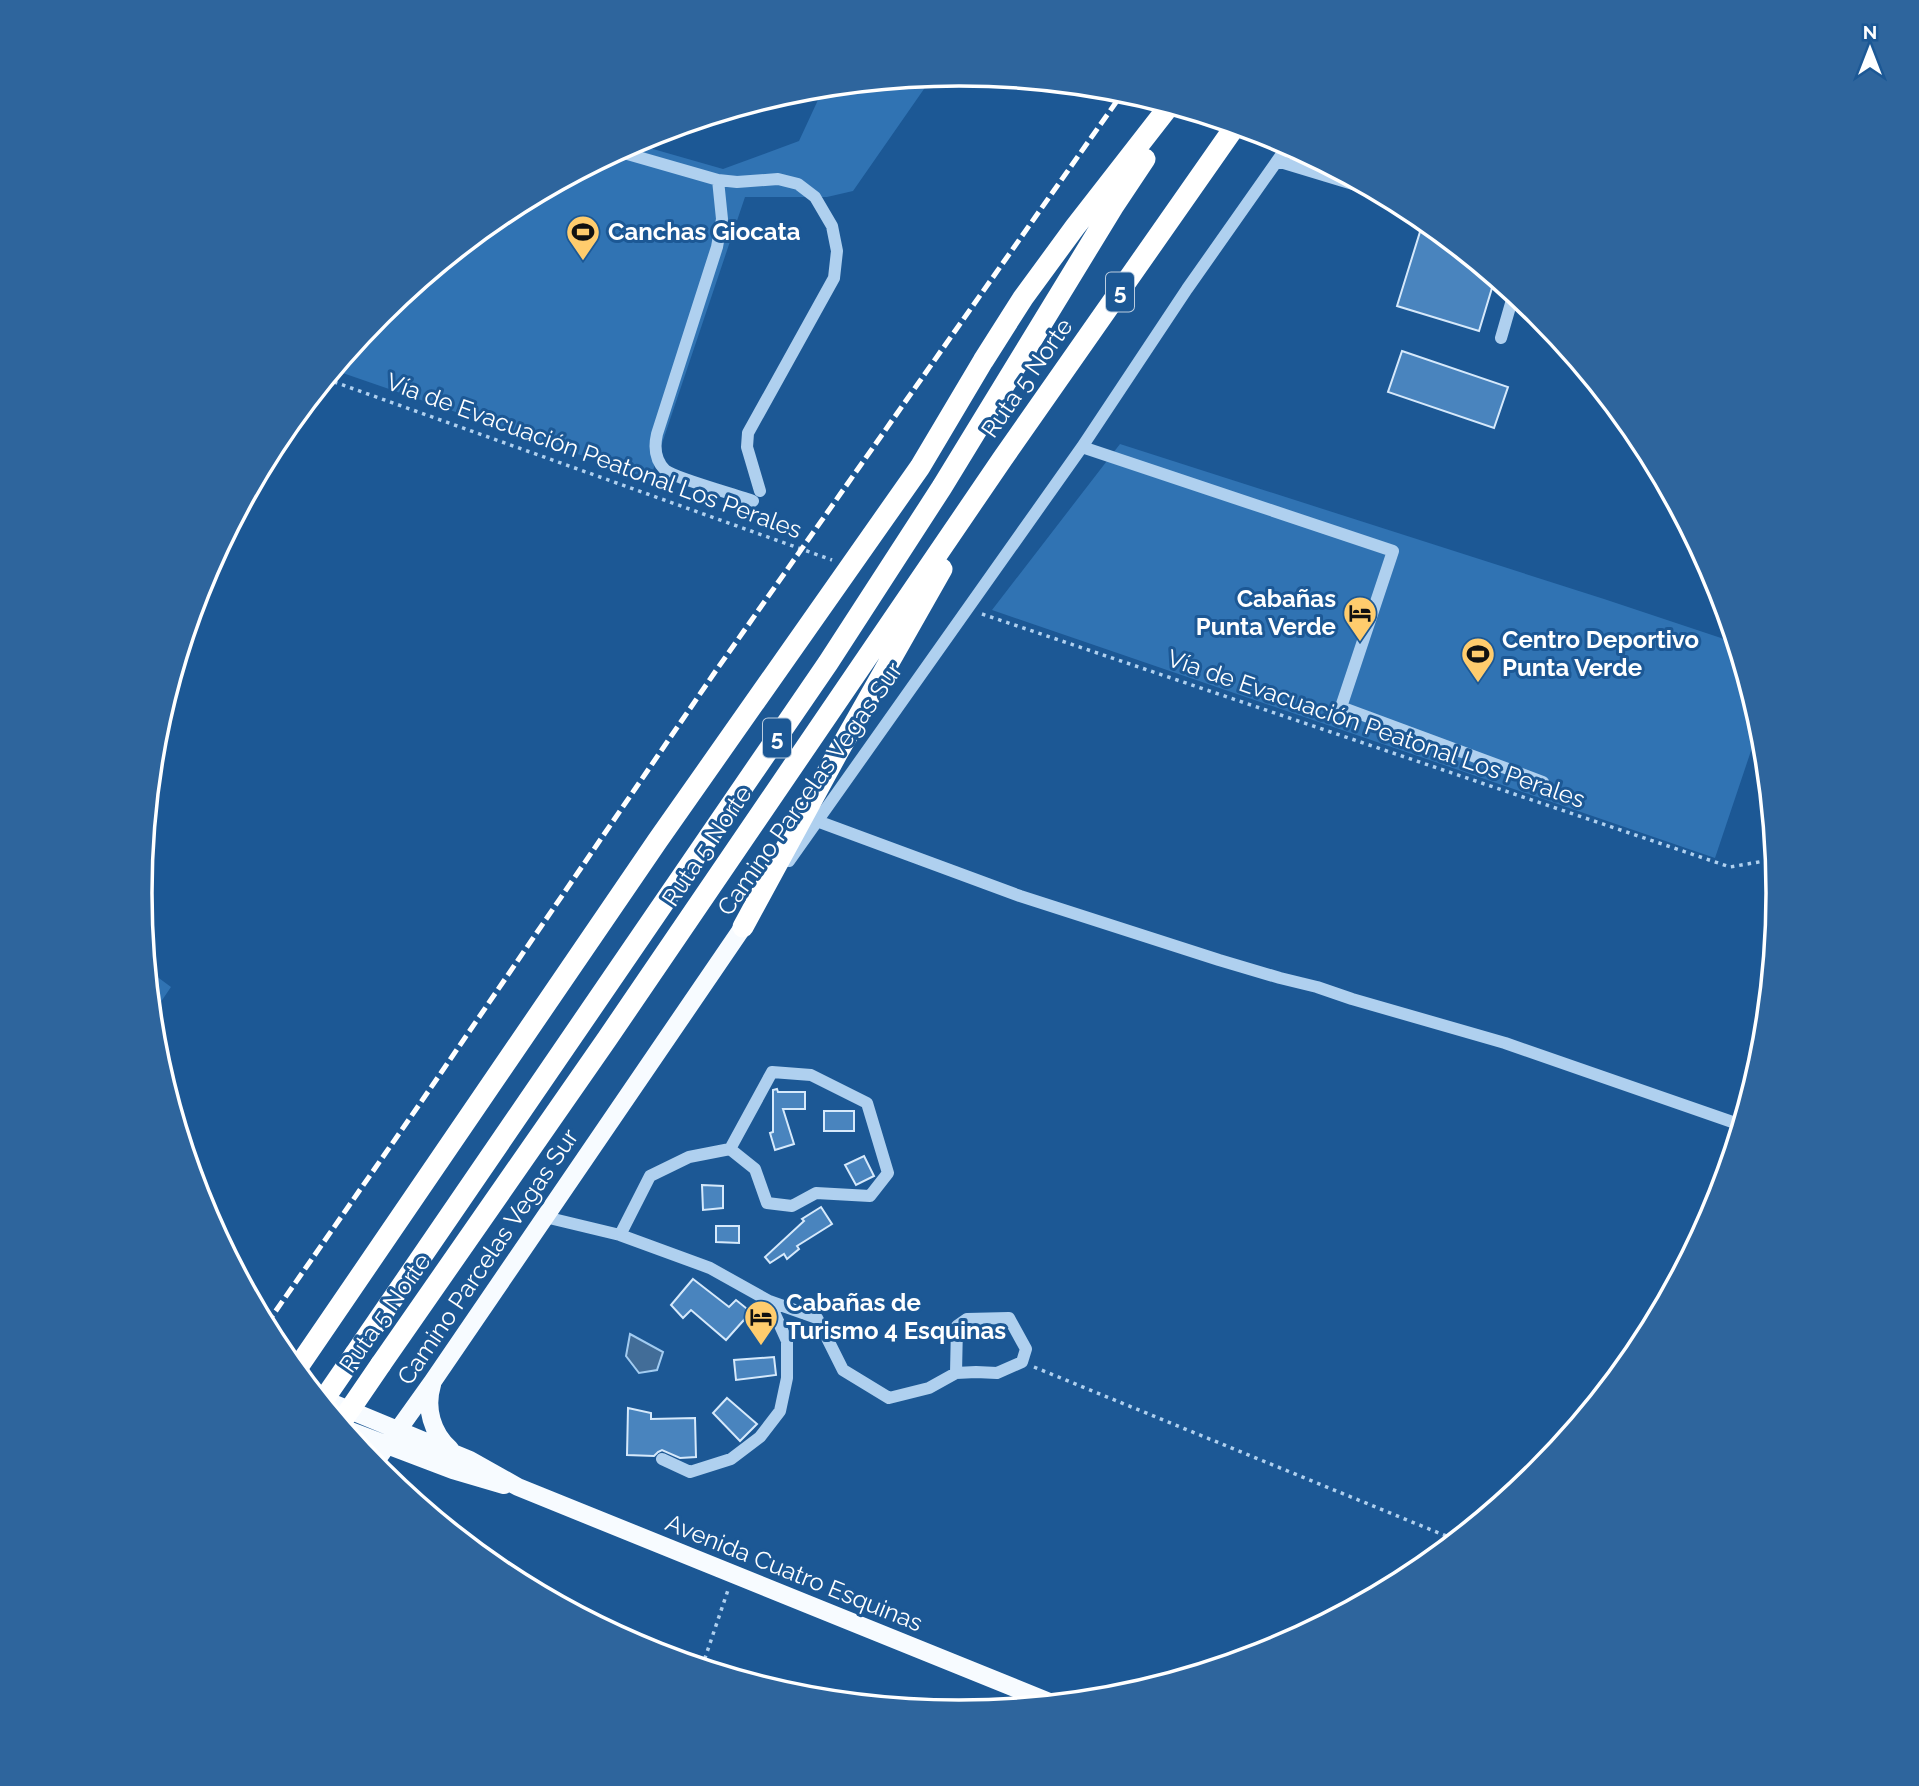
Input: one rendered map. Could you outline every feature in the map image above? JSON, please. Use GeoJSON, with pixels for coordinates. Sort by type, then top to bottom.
{"type":"FeatureCollection","features":[{"type":"Feature","properties":{"kind":"highway"},"geometry":{"type":"LineString","coordinates":[[302,1361],[659,840],[920,467],[1023,298],[1165,112]]}},
{"type":"Feature","properties":{"kind":"highway","name":"Ruta 5 Norte"},"geometry":{"type":"LineString","coordinates":[[327,1394],[828,663],[942,487],[1113,207],[1173,115]]}},
{"type":"Feature","properties":{"kind":"highway","name":"Ruta 5 Norte"},"geometry":{"type":"LineString","coordinates":[[345,1416],[615,1028],[1003,458],[1230,133]]}},
{"type":"Feature","properties":{"kind":"highway"},"geometry":{"type":"LineString","coordinates":[[743,928],[1003,458]]}},
{"type":"Feature","properties":{"kind":"main road","name":"Camino Parcelas Vegas Sur"},"geometry":{"type":"LineString","coordinates":[[380,1455],[743,928]]}},
{"type":"Feature","properties":{"kind":"main road"},"geometry":{"type":"LineString","coordinates":[[433,1381],[430,1418],[440,1438],[455,1453]]}},
{"type":"Feature","properties":{"kind":"main road","name":"Avenida Cuatro Esquinas"},"geometry":{"type":"LineString","coordinates":[[336,1404],[455,1453],[518,1487],[1035,1696]]}},
{"type":"Feature","properties":{"kind":"main road","name":"Avenida Cuatro Esquinas"},"geometry":{"type":"LineString","coordinates":[[363,1436],[484,1480],[518,1487]]}},
{"type":"Feature","properties":{"kind":"main road"},"geometry":{"type":"LineString","coordinates":[[389,1464],[400,1460],[422,1459]]}},
{"type":"Feature","properties":{"kind":"street","name":"Camino Parcelas Vegas Sur"},"geometry":{"type":"LineString","coordinates":[[743,928],[1082,447],[1187,289],[1282,153]]}},
{"type":"Feature","properties":{"kind":"street"},"geometry":{"type":"LineString","coordinates":[[631,156],[718,180],[747,182],[778,179],[798,184],[822,205],[832,226],[836,237],[835,278],[748,433],[747,447],[756,496],[668,473],[658,460],[656,452],[657,435],[718,247],[722,219],[718,180]]}},
{"type":"Feature","properties":{"kind":"street"},"geometry":{"type":"LineString","coordinates":[[1277,161],[1334,178]]}},
{"type":"Feature","properties":{"kind":"street"},"geometry":{"type":"LineString","coordinates":[[1501,338],[1511,304]]}},
{"type":"Feature","properties":{"kind":"street"},"geometry":{"type":"LineString","coordinates":[[1082,447],[1393,551],[1341,707],[1544,782]]}},
{"type":"Feature","properties":{"kind":"street"},"geometry":{"type":"LineString","coordinates":[[817,821],[1020,896],[1244,967],[1506,1043],[1733,1122]]}},
{"type":"Feature","properties":{"kind":"street"},"geometry":{"type":"LineString","coordinates":[[620,1235],[650,1176],[689,1157],[730,1149],[755,1169],[767,1203],[792,1206],[816,1193],[870,1196],[888,1173],[867,1103],[811,1075],[772,1072],[730,1149]]}},
{"type":"Feature","properties":{"kind":"street"},"geometry":{"type":"LineString","coordinates":[[545,1217],[620,1235],[710,1268],[769,1301],[817,1318],[843,1370],[890,1398],[929,1388],[956,1373],[996,1373],[1022,1362],[1026,1349],[1009,1318],[967,1319],[957,1326],[956,1373]]}},
{"type":"Feature","properties":{"kind":"street"},"geometry":{"type":"LineString","coordinates":[[663,1460],[690,1472],[731,1460],[760,1437],[780,1411],[787,1378],[787,1341],[769,1301]]}},
{"type":"Feature","properties":{"kind":"path","name":"Vía de Evacuación Peatonal Los Perales"},"geometry":{"type":"LineString","coordinates":[[335,382],[851,567]]}},
{"type":"Feature","properties":{"kind":"path","name":"Vía de Evacuación Peatonal Los Perales"},"geometry":{"type":"LineString","coordinates":[[967,609],[1730,866],[1766,861]]}},
{"type":"Feature","properties":{"kind":"path"},"geometry":{"type":"LineString","coordinates":[[1022,1362],[1447,1536]]}},
{"type":"Feature","properties":{"kind":"path"},"geometry":{"type":"LineString","coordinates":[[705,1659],[734,1575]]}},
{"type":"Feature","properties":{"kind":"shaded area","name":"Canchas Giocata"},"geometry":{"type":"Polygon","coordinates":[[[926,87],[853,191],[827,197],[745,197],[650,479],[343,373],[389,322],[427,286],[468,253],[511,222],[602,169],[649,148],[723,169],[799,141],[819,98],[926,87]]]}},
{"type":"Feature","properties":{"kind":"shaded area","name":"Centro Deportivo Punta Verde"},"geometry":{"type":"Polygon","coordinates":[[[1120,444],[1726,640],[1753,746],[1715,858],[992,610],[1120,444]]]}},
{"type":"Feature","properties":{"kind":"shaded area"},"geometry":{"type":"Polygon","coordinates":[[[157,977],[171,987],[160,1003],[157,977]]]}},
{"type":"Feature","properties":{"kind":"shaded area"},"geometry":{"type":"Polygon","coordinates":[[[630,1334],[663,1352],[657,1370],[639,1373],[626,1356],[630,1334]]]}},
{"type":"Feature","properties":{"kind":"building"},"geometry":{"type":"Polygon","coordinates":[[[1420,231],[1492,286],[1479,331],[1397,306],[1420,231]]]}},
{"type":"Feature","properties":{"kind":"building"},"geometry":{"type":"Polygon","coordinates":[[[1402,351],[1508,387],[1494,428],[1388,392],[1402,351]]]}},
{"type":"Feature","properties":{"kind":"building"},"geometry":{"type":"Polygon","coordinates":[[[777,1089],[778,1092],[805,1092],[805,1109],[783,1109],[794,1144],[775,1150],[770,1133],[773,1132],[773,1090],[777,1089]]]}},
{"type":"Feature","properties":{"kind":"building"},"geometry":{"type":"Polygon","coordinates":[[[824,1111],[854,1111],[854,1131],[824,1131],[824,1111]]]}},
{"type":"Feature","properties":{"kind":"building"},"geometry":{"type":"Polygon","coordinates":[[[864,1156],[874,1176],[856,1185],[845,1165],[864,1156]]]}},
{"type":"Feature","properties":{"kind":"building"},"geometry":{"type":"Polygon","coordinates":[[[702,1185],[723,1186],[723,1208],[703,1210],[702,1185]]]}},
{"type":"Feature","properties":{"kind":"building"},"geometry":{"type":"Polygon","coordinates":[[[821,1207],[832,1224],[797,1246],[799,1249],[787,1259],[784,1254],[770,1263],[765,1257],[804,1221],[802,1219],[821,1207]]]}},
{"type":"Feature","properties":{"kind":"building"},"geometry":{"type":"Polygon","coordinates":[[[716,1226],[739,1226],[739,1243],[716,1242],[716,1226]]]}},
{"type":"Feature","properties":{"kind":"building"},"geometry":{"type":"Polygon","coordinates":[[[693,1279],[729,1307],[736,1300],[751,1312],[726,1340],[691,1310],[683,1318],[671,1305],[693,1279]]]}},
{"type":"Feature","properties":{"kind":"building"},"geometry":{"type":"Polygon","coordinates":[[[774,1357],[776,1375],[736,1380],[734,1360],[774,1357]]]}},
{"type":"Feature","properties":{"kind":"building"},"geometry":{"type":"Polygon","coordinates":[[[727,1398],[757,1424],[740,1441],[713,1413],[727,1398]]]}},
{"type":"Feature","properties":{"kind":"building"},"geometry":{"type":"Polygon","coordinates":[[[628,1408],[651,1413],[651,1419],[695,1418],[696,1457],[680,1458],[662,1450],[654,1456],[627,1455],[628,1408]]]}},
{"type":"Feature","properties":{"kind":"railway"},"geometry":{"type":"LineString","coordinates":[[272,1316],[715,672],[1117,101]]}},
{"type":"Feature","properties":{"kind":"place","name":"Canchas Giocata"},"geometry":{"type":"Point","coordinates":[583,262]}},
{"type":"Feature","properties":{"kind":"place","name":"Cabañas Punta Verde"},"geometry":{"type":"Point","coordinates":[1360,643]}},
{"type":"Feature","properties":{"kind":"place","name":"Centro Deportivo Punta Verde"},"geometry":{"type":"Point","coordinates":[1478,684]}},
{"type":"Feature","properties":{"kind":"place","name":"Cabañas de Turismo 4 Esquinas"},"geometry":{"type":"Point","coordinates":[761,1347]}}]}
